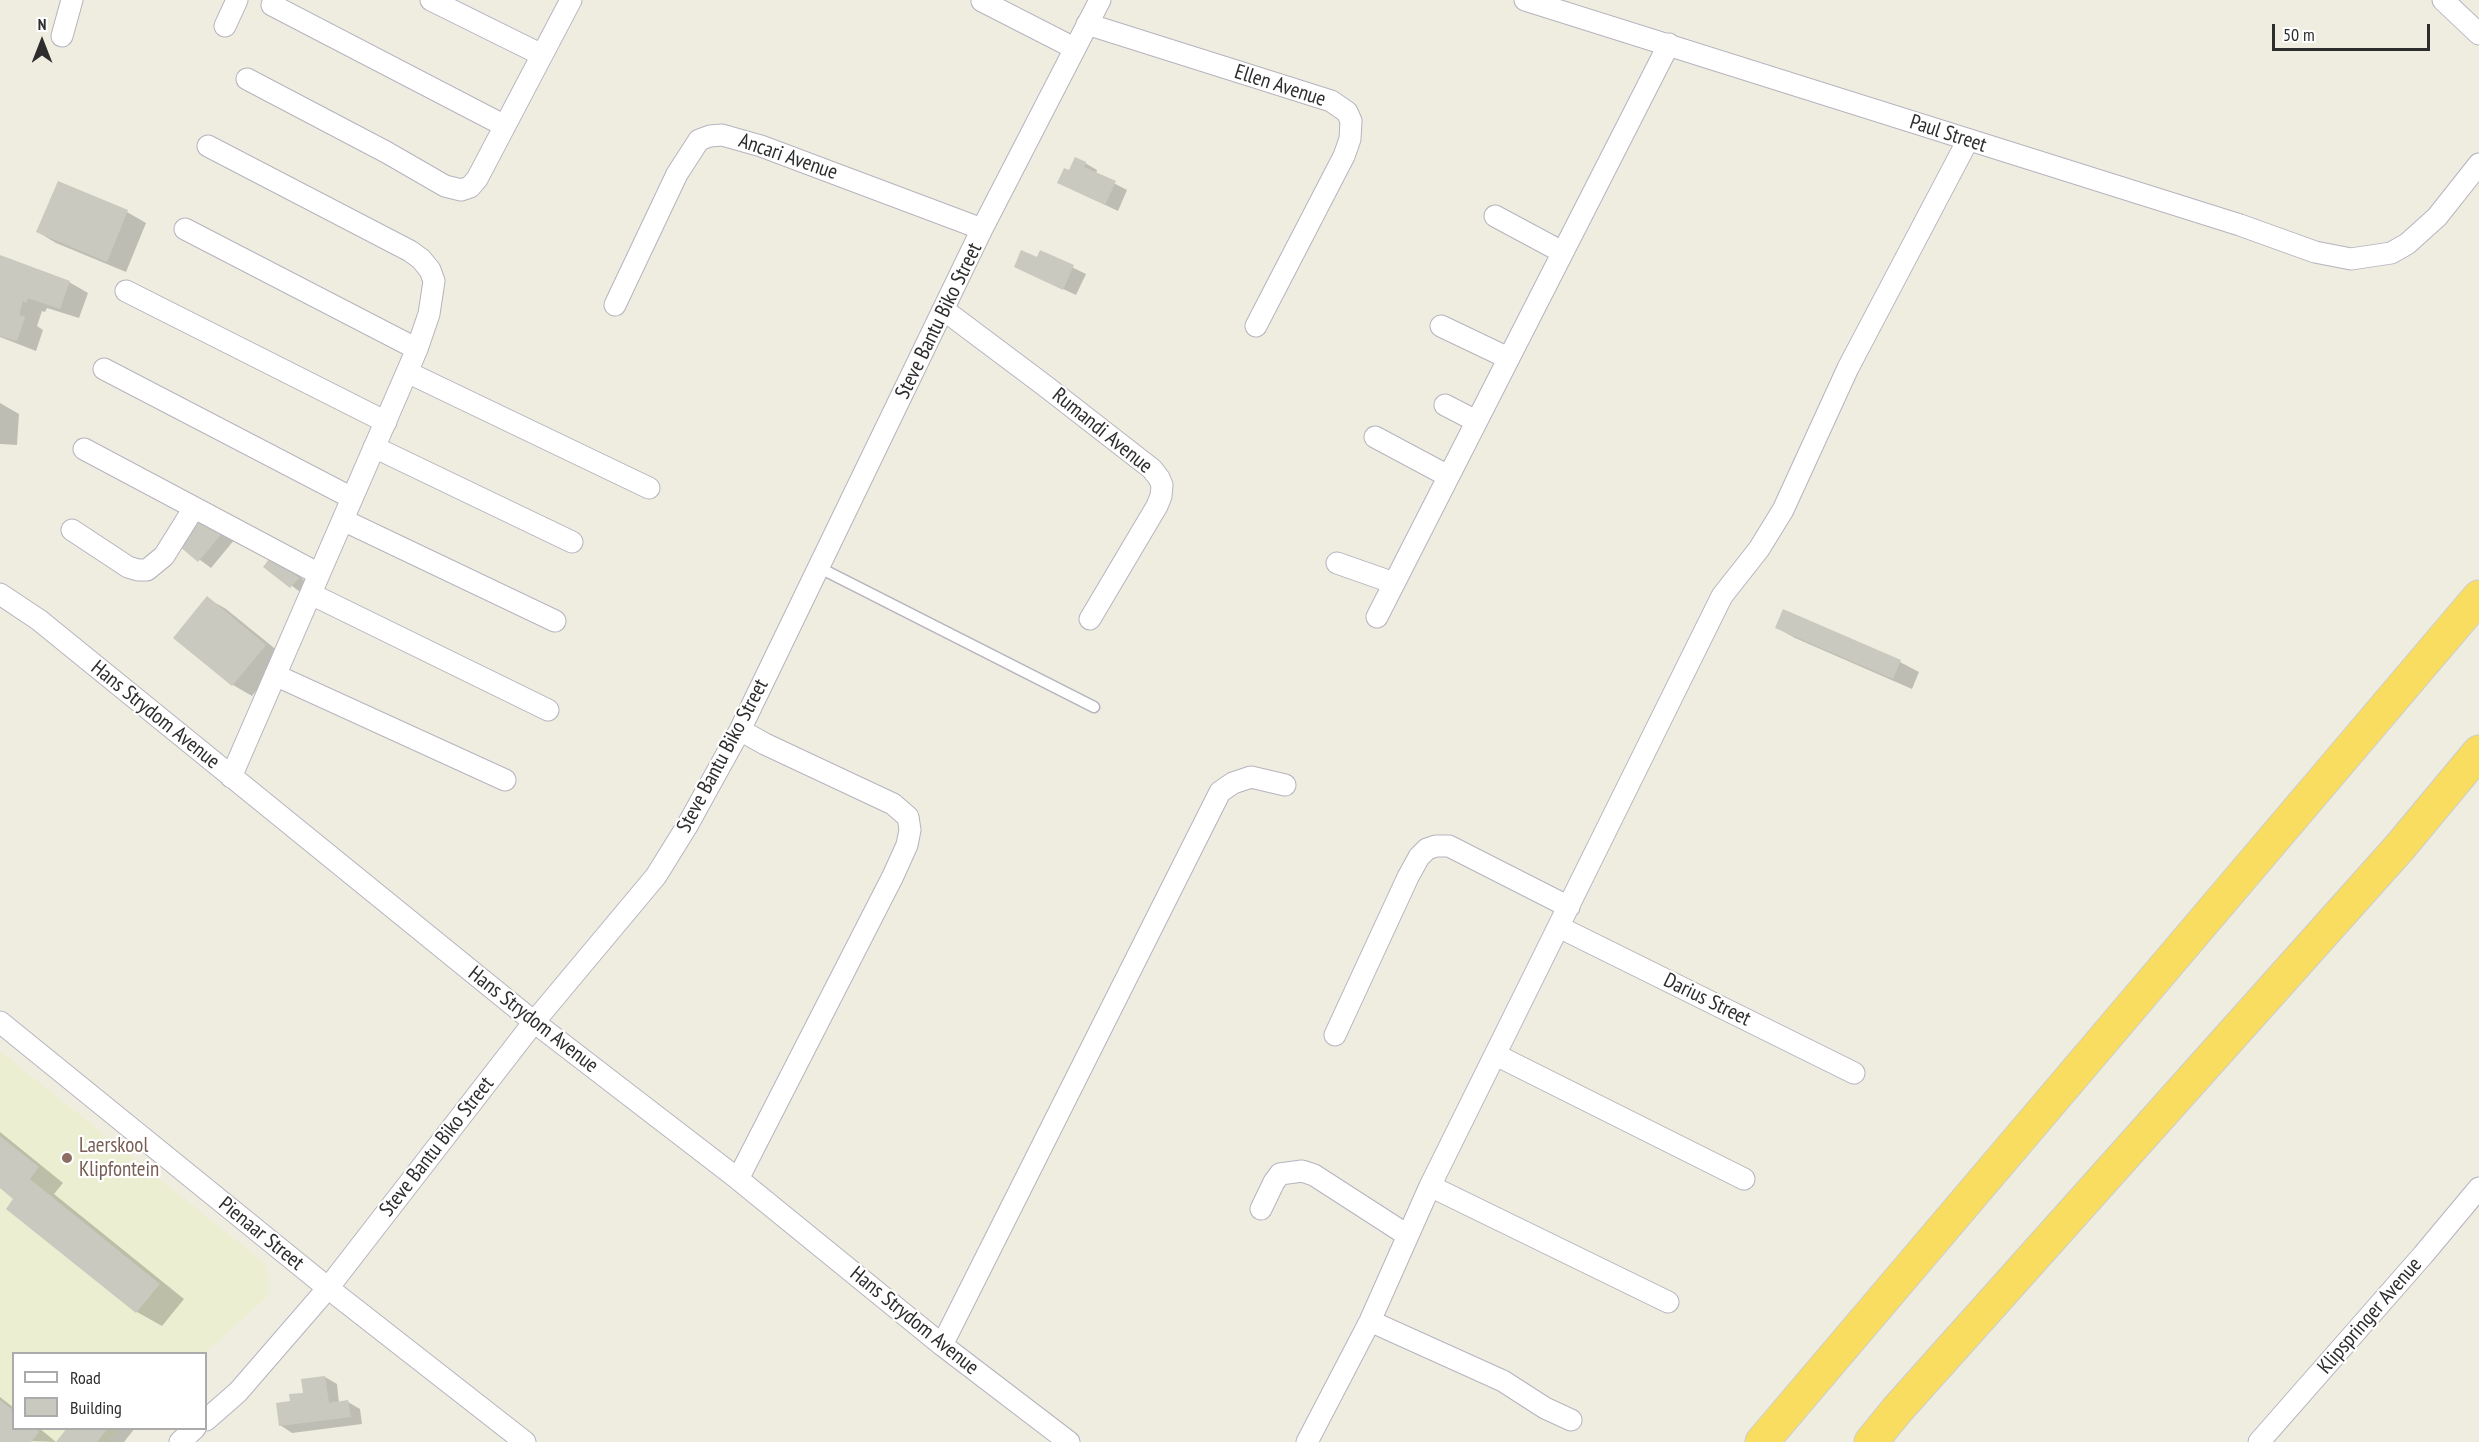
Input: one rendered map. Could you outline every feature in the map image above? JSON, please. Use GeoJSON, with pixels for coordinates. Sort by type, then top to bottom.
{"type":"FeatureCollection","features":[{"type":"Feature","properties":{"kind":"highway"},"geometry":{"type":"LineString","coordinates":[[1762,1442],[2479,597]]}},
{"type":"Feature","properties":{"kind":"highway"},"geometry":{"type":"LineString","coordinates":[[1871,1442],[1897,1410],[2400,847],[2479,752]]}},
{"type":"Feature","properties":{"kind":"street"},"geometry":{"type":"LineString","coordinates":[[62,36],[72,0]]}},
{"type":"Feature","properties":{"kind":"street"},"geometry":{"type":"LineString","coordinates":[[225,26],[237,0]]}},
{"type":"Feature","properties":{"kind":"street"},"geometry":{"type":"LineString","coordinates":[[431,0],[543,55]]}},
{"type":"Feature","properties":{"kind":"street"},"geometry":{"type":"LineString","coordinates":[[247,79],[453,189],[461,190],[470,187],[477,179],[571,0]]}},
{"type":"Feature","properties":{"kind":"street","name":"Steve Bantu Biko Street"},"geometry":{"type":"LineString","coordinates":[[207,1419],[238,1392],[328,1288],[534,1022],[656,876],[687,826],[740,730],[982,229],[1100,0]]}},
{"type":"Feature","properties":{"kind":"street","name":"Paul Street"},"geometry":{"type":"LineString","coordinates":[[1525,0],[2240,225],[2315,252],[2351,259],[2391,253],[2407,244],[2437,217],[2479,164]]}},
{"type":"Feature","properties":{"kind":"street"},"geometry":{"type":"LineString","coordinates":[[2444,0],[2479,34]]}},
{"type":"Feature","properties":{"kind":"street"},"geometry":{"type":"LineString","coordinates":[[982,2],[1074,48]]}},
{"type":"Feature","properties":{"kind":"street"},"geometry":{"type":"LineString","coordinates":[[272,5],[505,126]]}},
{"type":"Feature","properties":{"kind":"street","name":"Ellen Avenue"},"geometry":{"type":"LineString","coordinates":[[1087,24],[1330,101],[1347,112],[1351,121],[1350,139],[1344,156],[1257,326]]}},
{"type":"Feature","properties":{"kind":"street"},"geometry":{"type":"LineString","coordinates":[[1377,617],[1669,44]]}},
{"type":"Feature","properties":{"kind":"street","name":"Ancari Avenue"},"geometry":{"type":"LineString","coordinates":[[615,305],[677,174],[699,140],[710,136],[722,135],[762,146],[982,229]]}},
{"type":"Feature","properties":{"kind":"street"},"geometry":{"type":"LineString","coordinates":[[1307,1442],[1370,1321],[1430,1186],[1722,596],[1759,549],[1783,510],[1848,368],[1968,140]]}},
{"type":"Feature","properties":{"kind":"street"},"geometry":{"type":"LineString","coordinates":[[208,146],[410,250],[430,270],[434,280],[429,314],[417,349],[231,777]]}},
{"type":"Feature","properties":{"kind":"street"},"geometry":{"type":"LineString","coordinates":[[1495,216],[1562,252]]}},
{"type":"Feature","properties":{"kind":"street"},"geometry":{"type":"LineString","coordinates":[[184,229],[417,349]]}},
{"type":"Feature","properties":{"kind":"street"},"geometry":{"type":"LineString","coordinates":[[126,291],[386,422]]}},
{"type":"Feature","properties":{"kind":"street","name":"Rumandi Avenue"},"geometry":{"type":"LineString","coordinates":[[944,310],[1152,469],[1159,478],[1162,485],[1157,506],[1090,620]]}},
{"type":"Feature","properties":{"kind":"street"},"geometry":{"type":"LineString","coordinates":[[1441,327],[1508,358]]}},
{"type":"Feature","properties":{"kind":"street"},"geometry":{"type":"LineString","coordinates":[[104,369],[352,498]]}},
{"type":"Feature","properties":{"kind":"street"},"geometry":{"type":"LineString","coordinates":[[407,372],[649,488]]}},
{"type":"Feature","properties":{"kind":"street"},"geometry":{"type":"LineString","coordinates":[[1445,405],[1476,421]]}},
{"type":"Feature","properties":{"kind":"street"},"geometry":{"type":"LineString","coordinates":[[1375,437],[1448,476]]}},
{"type":"Feature","properties":{"kind":"street"},"geometry":{"type":"LineString","coordinates":[[374,447],[572,542]]}},
{"type":"Feature","properties":{"kind":"street"},"geometry":{"type":"LineString","coordinates":[[84,449],[319,574]]}},
{"type":"Feature","properties":{"kind":"street"},"geometry":{"type":"LineString","coordinates":[[72,530],[128,567],[147,570],[154,567],[164,556],[194,508]]}},
{"type":"Feature","properties":{"kind":"street"},"geometry":{"type":"LineString","coordinates":[[343,520],[555,621]]}},
{"type":"Feature","properties":{"kind":"street"},"geometry":{"type":"LineString","coordinates":[[1336,563],[1394,583]]}},
{"type":"Feature","properties":{"kind":"street","name":"Hans Strydom Avenue"},"geometry":{"type":"LineString","coordinates":[[0,594],[39,620],[534,1022],[738,1179],[942,1345],[1069,1442]]}},
{"type":"Feature","properties":{"kind":"street"},"geometry":{"type":"LineString","coordinates":[[311,594],[549,710]]}},
{"type":"Feature","properties":{"kind":"street"},"geometry":{"type":"LineString","coordinates":[[275,675],[505,780]]}},
{"type":"Feature","properties":{"kind":"street"},"geometry":{"type":"LineString","coordinates":[[738,1179],[893,876],[907,844],[910,830],[908,817],[893,804],[740,730]]}},
{"type":"Feature","properties":{"kind":"street"},"geometry":{"type":"LineString","coordinates":[[942,1345],[1220,792],[1233,783],[1251,777],[1285,785]]}},
{"type":"Feature","properties":{"kind":"street"},"geometry":{"type":"LineString","coordinates":[[1335,1035],[1408,877],[1427,849],[1449,846],[1569,907]]}},
{"type":"Feature","properties":{"kind":"street","name":"Darius Street"},"geometry":{"type":"LineString","coordinates":[[1559,927],[1854,1073]]}},
{"type":"Feature","properties":{"kind":"street","name":"Pienaar Street"},"geometry":{"type":"LineString","coordinates":[[0,1022],[328,1288],[525,1442]]}},
{"type":"Feature","properties":{"kind":"street"},"geometry":{"type":"LineString","coordinates":[[1496,1055],[1744,1179]]}},
{"type":"Feature","properties":{"kind":"street"},"geometry":{"type":"LineString","coordinates":[[1261,1209],[1280,1174],[1302,1171],[1314,1175],[1407,1235]]}},
{"type":"Feature","properties":{"kind":"street"},"geometry":{"type":"LineString","coordinates":[[1430,1186],[1668,1302]]}},
{"type":"Feature","properties":{"kind":"street","name":"Klipspringer Avenue"},"geometry":{"type":"LineString","coordinates":[[2259,1442],[2479,1188]]}},
{"type":"Feature","properties":{"kind":"street"},"geometry":{"type":"LineString","coordinates":[[1370,1321],[1503,1381],[1545,1408],[1571,1420]]}},
{"type":"Feature","properties":{"kind":"street"},"geometry":{"type":"LineString","coordinates":[[180,1442],[193,1430]]}},
{"type":"Feature","properties":{"kind":"lane"},"geometry":{"type":"LineString","coordinates":[[820,568],[1094,707]]}},
{"type":"Feature","properties":{"kind":"shaded area","name":"Laerskool Klipfontein"},"geometry":{"type":"Polygon","coordinates":[[[0,1051],[267,1265],[268,1296],[206,1352],[12,1352],[12,1430],[120,1430],[106,1442],[0,1442],[0,1051]]]}},
{"type":"Feature","properties":{"kind":"building"},"geometry":{"type":"Polygon","coordinates":[[[1075,157],[1086,162],[1084,167],[1116,181],[1105,205],[1057,183],[1064,168],[1069,170],[1075,157]]]}},
{"type":"Feature","properties":{"kind":"building"},"geometry":{"type":"Polygon","coordinates":[[[58,181],[128,210],[107,262],[36,232],[58,181]]]}},
{"type":"Feature","properties":{"kind":"building"},"geometry":{"type":"Polygon","coordinates":[[[1021,250],[1037,257],[1040,250],[1074,265],[1063,290],[1014,267],[1021,250]]]}},
{"type":"Feature","properties":{"kind":"building"},"geometry":{"type":"Polygon","coordinates":[[[0,255],[70,281],[60,309],[28,298],[26,303],[23,301],[19,315],[25,317],[17,341],[0,336],[0,255]]]}},
{"type":"Feature","properties":{"kind":"building"},"geometry":{"type":"Polygon","coordinates":[[[204,516],[224,531],[198,562],[179,546],[204,516]]]}},
{"type":"Feature","properties":{"kind":"building"},"geometry":{"type":"Polygon","coordinates":[[[272,555],[299,578],[290,588],[263,567],[272,555]]]}},
{"type":"Feature","properties":{"kind":"building"},"geometry":{"type":"Polygon","coordinates":[[[207,596],[266,645],[232,686],[173,638],[207,596]]]}},
{"type":"Feature","properties":{"kind":"building"},"geometry":{"type":"Polygon","coordinates":[[[1783,609],[1901,660],[1893,679],[1775,628],[1783,609]]]}},
{"type":"Feature","properties":{"kind":"building"},"geometry":{"type":"Polygon","coordinates":[[[0,1136],[39,1167],[30,1179],[160,1284],[136,1313],[6,1209],[13,1199],[0,1188],[0,1136]]]}},
{"type":"Feature","properties":{"kind":"building"},"geometry":{"type":"Polygon","coordinates":[[[325,1376],[329,1403],[348,1400],[351,1417],[279,1426],[276,1403],[290,1401],[289,1394],[303,1393],[301,1379],[325,1376]]]}},
{"type":"Feature","properties":{"kind":"building"},"geometry":{"type":"Polygon","coordinates":[[[0,1400],[12,1409],[12,1430],[37,1430],[39,1432],[31,1442],[0,1442],[0,1400]]]}},
{"type":"Feature","properties":{"kind":"building"},"geometry":{"type":"Polygon","coordinates":[[[65,1430],[106,1430],[97,1442],[56,1442],[65,1430]]]}},
{"type":"Feature","properties":{"kind":"place","name":"Laerskool Klipfontein"},"geometry":{"type":"Point","coordinates":[67,1158]}}]}
